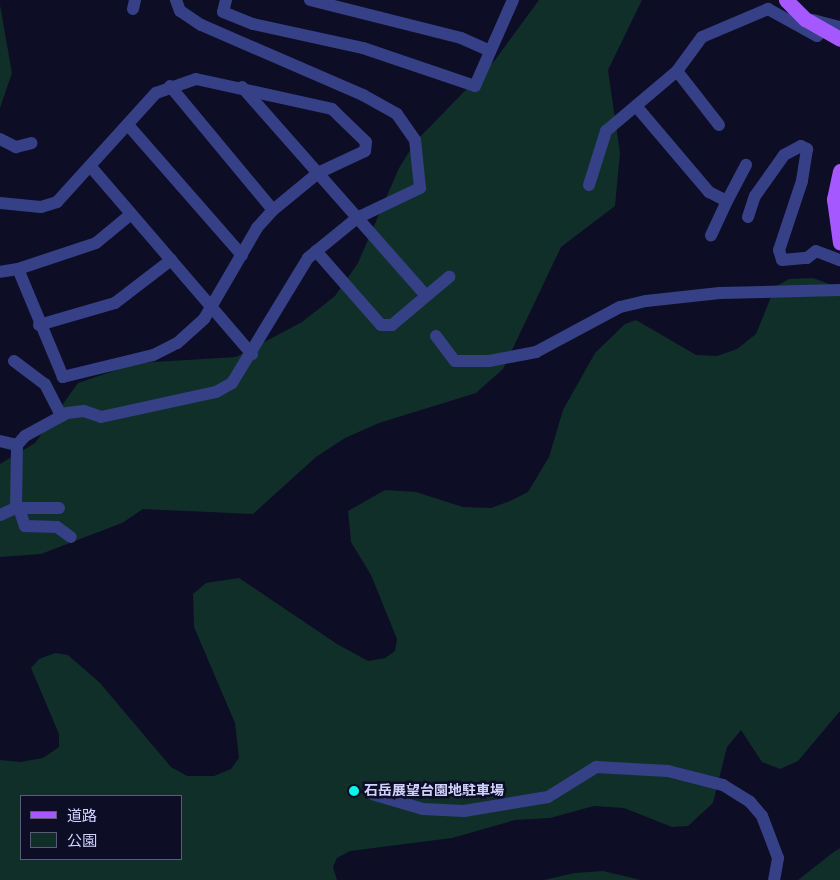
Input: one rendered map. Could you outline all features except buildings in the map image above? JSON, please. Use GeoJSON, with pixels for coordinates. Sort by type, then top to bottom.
{"type":"FeatureCollection","features":[{"type":"Feature","properties":{"kind":"main road"},"geometry":{"type":"LineString","coordinates":[[786,0],[805,19],[840,40]]}},
{"type":"Feature","properties":{"kind":"main road"},"geometry":{"type":"LineString","coordinates":[[840,171],[834,199],[840,243]]}},
{"type":"Feature","properties":{"kind":"street"},"geometry":{"type":"LineString","coordinates":[[0,441],[17,445],[61,416],[84,411],[101,417],[216,392],[243,371],[316,251],[357,218],[420,188],[419,158],[407,126],[363,95],[201,25],[180,11],[176,0]]}},
{"type":"Feature","properties":{"kind":"street"},"geometry":{"type":"LineString","coordinates":[[226,0],[222,12],[253,24],[363,48],[475,86],[512,0]]}},
{"type":"Feature","properties":{"kind":"street"},"geometry":{"type":"LineString","coordinates":[[310,0],[461,38],[490,51]]}},
{"type":"Feature","properties":{"kind":"street"},"geometry":{"type":"LineString","coordinates":[[589,185],[606,131],[676,71],[702,37],[768,9],[817,36],[823,29]]}},
{"type":"Feature","properties":{"kind":"street"},"geometry":{"type":"LineString","coordinates":[[805,19],[840,27]]}},
{"type":"Feature","properties":{"kind":"street"},"geometry":{"type":"LineString","coordinates":[[676,71],[720,125]]}},
{"type":"Feature","properties":{"kind":"street"},"geometry":{"type":"LineString","coordinates":[[0,202],[41,207],[57,202],[91,167],[156,93],[170,86],[196,79],[242,86],[332,109],[366,142],[365,151],[318,173],[273,210],[242,255],[211,306],[177,344],[153,354],[63,377],[39,325],[18,269]]}},
{"type":"Feature","properties":{"kind":"street"},"geometry":{"type":"LineString","coordinates":[[170,86],[273,210]]}},
{"type":"Feature","properties":{"kind":"street"},"geometry":{"type":"LineString","coordinates":[[242,86],[426,296]]}},
{"type":"Feature","properties":{"kind":"street"},"geometry":{"type":"LineString","coordinates":[[636,106],[709,192],[727,200]]}},
{"type":"Feature","properties":{"kind":"street"},"geometry":{"type":"LineString","coordinates":[[128,125],[242,255]]}},
{"type":"Feature","properties":{"kind":"street"},"geometry":{"type":"LineString","coordinates":[[0,139],[16,147],[32,143]]}},
{"type":"Feature","properties":{"kind":"street"},"geometry":{"type":"LineString","coordinates":[[748,217],[756,196],[784,155],[801,146],[807,149],[802,181],[779,250],[782,260],[807,258],[816,251],[840,260]]}},
{"type":"Feature","properties":{"kind":"street"},"geometry":{"type":"LineString","coordinates":[[711,236],[727,200],[746,165]]}},
{"type":"Feature","properties":{"kind":"street"},"geometry":{"type":"LineString","coordinates":[[91,167],[252,354]]}},
{"type":"Feature","properties":{"kind":"street"},"geometry":{"type":"LineString","coordinates":[[0,272],[18,269],[96,243],[131,214]]}},
{"type":"Feature","properties":{"kind":"street"},"geometry":{"type":"LineString","coordinates":[[316,251],[381,325],[392,325],[449,277]]}},
{"type":"Feature","properties":{"kind":"street"},"geometry":{"type":"LineString","coordinates":[[39,325],[115,303],[171,260]]}},
{"type":"Feature","properties":{"kind":"street"},"geometry":{"type":"LineString","coordinates":[[436,336],[455,361],[489,362],[536,352],[620,307],[646,301],[720,293],[840,290]]}},
{"type":"Feature","properties":{"kind":"street"},"geometry":{"type":"LineString","coordinates":[[14,362],[45,384],[61,416]]}},
{"type":"Feature","properties":{"kind":"street"},"geometry":{"type":"LineString","coordinates":[[17,445],[17,508],[25,526],[57,526],[70,537]]}},
{"type":"Feature","properties":{"kind":"street"},"geometry":{"type":"LineString","coordinates":[[0,515],[17,508],[59,508]]}},
{"type":"Feature","properties":{"kind":"street"},"geometry":{"type":"LineString","coordinates":[[372,794],[423,809],[464,811],[548,796],[596,767],[668,771],[723,786],[750,802],[762,816],[778,858],[774,880]]}},
{"type":"Feature","properties":{"kind":"green space"},"geometry":{"type":"Polygon","coordinates":[[[539,0],[642,0],[608,70],[620,153],[615,206],[561,247],[503,369],[476,393],[379,423],[345,438],[316,457],[253,514],[143,509],[122,523],[41,554],[0,557],[0,464],[35,443],[78,383],[137,363],[236,357],[302,322],[335,296],[358,263],[399,168],[416,141],[495,60],[539,0]]]}},
{"type":"Feature","properties":{"kind":"green space"},"geometry":{"type":"Polygon","coordinates":[[[0,5],[12,73],[0,108],[0,5]]]}},
{"type":"Feature","properties":{"kind":"green space"},"geometry":{"type":"Polygon","coordinates":[[[813,278],[840,288],[840,711],[798,761],[780,769],[762,762],[741,730],[727,747],[713,803],[688,826],[672,827],[624,808],[594,806],[550,818],[515,820],[452,838],[350,851],[337,858],[333,867],[337,880],[0,880],[0,760],[20,762],[43,758],[59,747],[59,734],[31,668],[39,659],[55,653],[68,655],[100,683],[171,767],[187,776],[214,776],[231,769],[239,758],[235,723],[194,627],[193,594],[206,583],[239,578],[337,644],[368,661],[385,658],[395,651],[397,639],[371,575],[351,542],[348,511],[385,490],[416,492],[463,507],[491,508],[528,492],[549,457],[563,410],[595,353],[625,324],[636,320],[696,355],[717,356],[737,349],[756,334],[775,287],[789,279],[813,278]]]}},
{"type":"Feature","properties":{"kind":"green space"},"geometry":{"type":"Polygon","coordinates":[[[840,848],[840,880],[798,880],[835,851],[840,848]]]}},
{"type":"Feature","properties":{"kind":"green space"},"geometry":{"type":"Polygon","coordinates":[[[603,871],[641,880],[544,880],[574,873],[603,871]]]}},
{"type":"Feature","properties":{"kind":"place","name":"石岳展望台園地駐車場"},"geometry":{"type":"Point","coordinates":[354,791]}}]}
